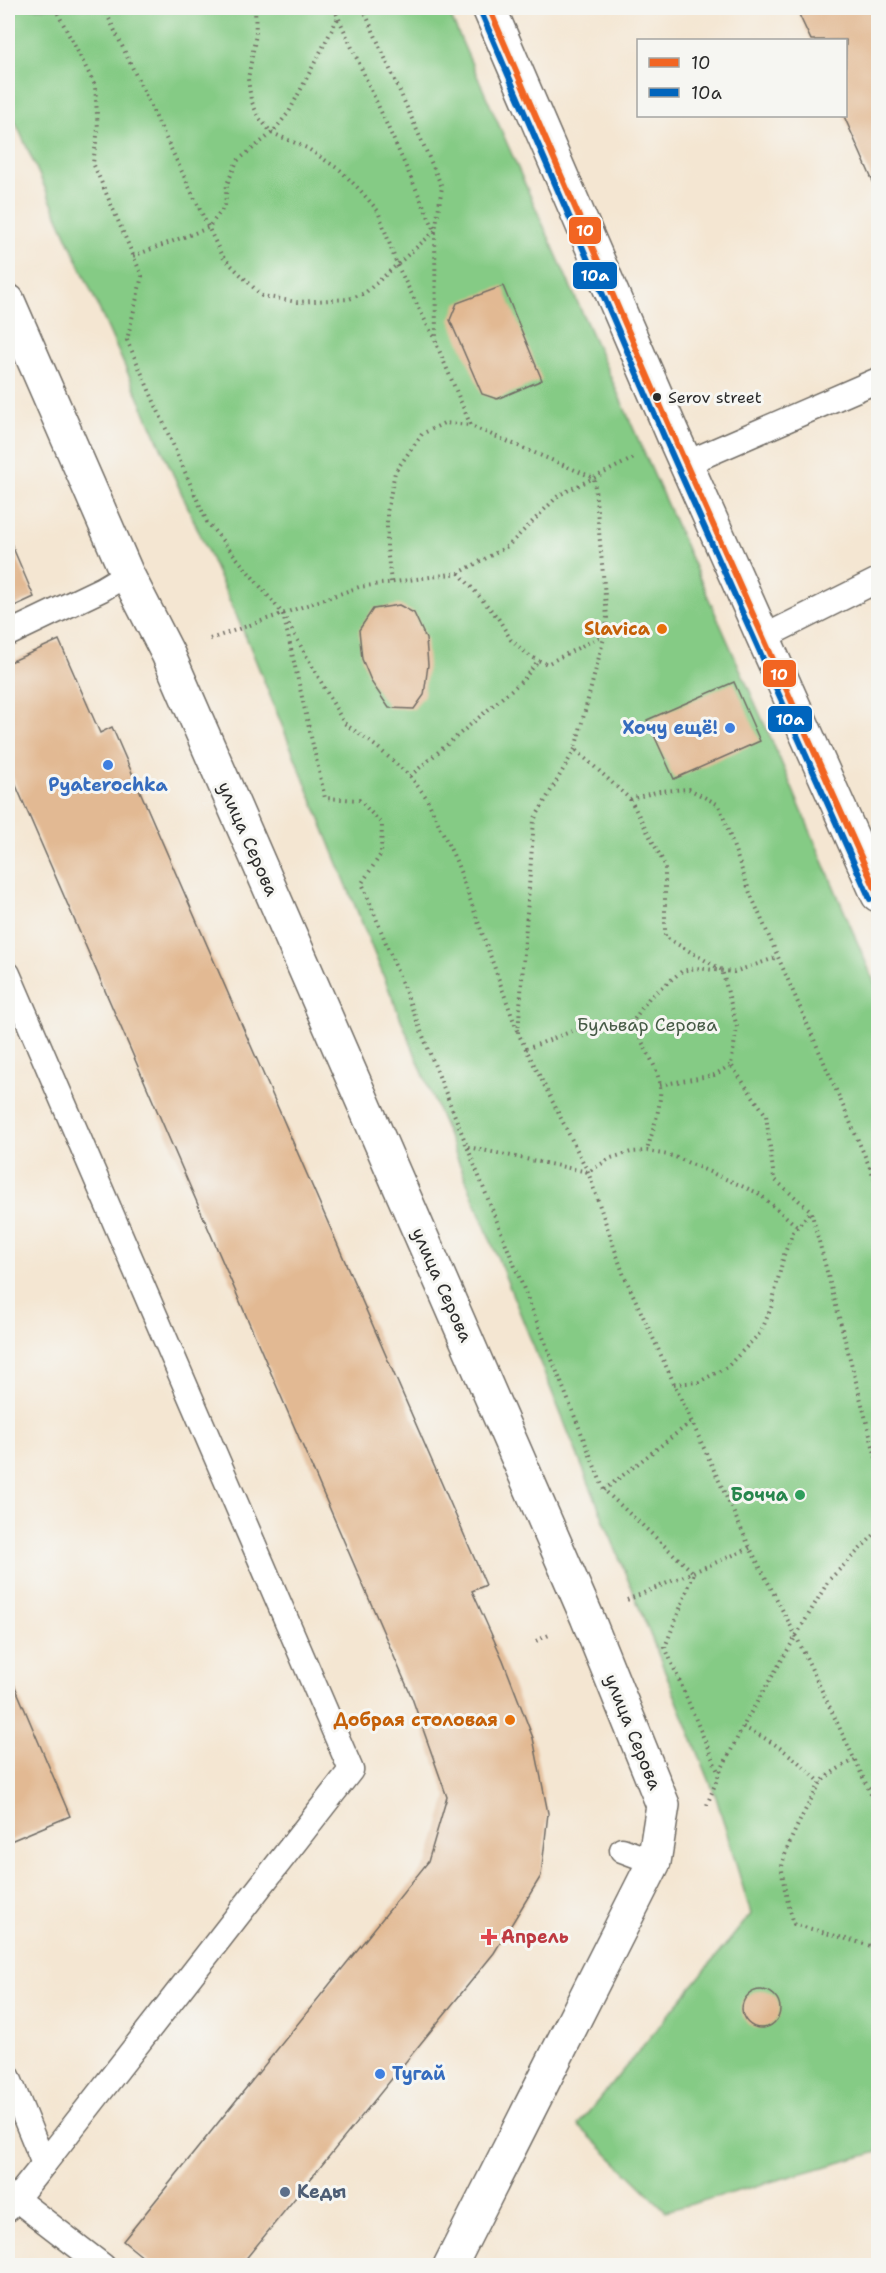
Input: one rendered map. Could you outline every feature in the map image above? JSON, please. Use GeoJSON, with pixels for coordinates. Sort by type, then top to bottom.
{"type":"FeatureCollection","features":[{"type":"Feature","properties":{"kind":"street"},"geometry":{"type":"LineString","coordinates":[[489,8],[687,463],[879,895]]}},
{"type":"Feature","properties":{"kind":"street","name":"улица Серова"},"geometry":{"type":"LineString","coordinates":[[8,301],[127,574],[168,654],[586,1617],[663,1805],[654,1862],[450,2265]]}},
{"type":"Feature","properties":{"kind":"lane"},"geometry":{"type":"LineString","coordinates":[[687,463],[879,380]]}},
{"type":"Feature","properties":{"kind":"lane"},"geometry":{"type":"LineString","coordinates":[[8,634],[102,589],[127,574]]}},
{"type":"Feature","properties":{"kind":"lane"},"geometry":{"type":"LineString","coordinates":[[764,636],[879,580]]}},
{"type":"Feature","properties":{"kind":"lane"},"geometry":{"type":"LineString","coordinates":[[8,974],[351,1770],[12,2204],[103,2265]]}},
{"type":"Feature","properties":{"kind":"lane"},"geometry":{"type":"LineString","coordinates":[[622,1850],[654,1862]]}},
{"type":"Feature","properties":{"kind":"lane"},"geometry":{"type":"LineString","coordinates":[[8,2076],[44,2164]]}},
{"type":"Feature","properties":{"kind":"path"},"geometry":{"type":"LineString","coordinates":[[55,8],[95,85],[98,129],[93,163],[142,276],[127,340],[207,522],[283,614],[344,723],[377,747],[410,776],[426,798],[453,855],[518,1034],[588,1172],[623,1273],[750,1548],[796,1636],[879,1809]]}},
{"type":"Feature","properties":{"kind":"path"},"geometry":{"type":"LineString","coordinates":[[104,8],[222,256],[262,296],[297,302],[349,299],[365,293],[435,231]]}},
{"type":"Feature","properties":{"kind":"path"},"geometry":{"type":"LineString","coordinates":[[255,8],[256,34],[248,79],[251,100],[259,118],[272,133],[307,148],[340,170],[378,211],[397,265],[436,343],[471,426]]}},
{"type":"Feature","properties":{"kind":"path"},"geometry":{"type":"LineString","coordinates":[[334,8],[435,231]]}},
{"type":"Feature","properties":{"kind":"path"},"geometry":{"type":"LineString","coordinates":[[363,8],[442,187],[435,231],[436,343]]}},
{"type":"Feature","properties":{"kind":"path"},"geometry":{"type":"LineString","coordinates":[[134,255],[208,228],[225,206],[227,184],[237,161],[272,133],[289,112],[339,18]]}},
{"type":"Feature","properties":{"kind":"path"},"geometry":{"type":"LineString","coordinates":[[391,582],[387,548],[387,512],[395,472],[422,434],[444,423],[471,426],[594,478]]}},
{"type":"Feature","properties":{"kind":"path"},"geometry":{"type":"LineString","coordinates":[[168,654],[359,587],[459,573],[508,546],[560,495],[640,454]]}},
{"type":"Feature","properties":{"kind":"path"},"geometry":{"type":"LineString","coordinates":[[518,1034],[534,820],[575,749],[605,634],[607,617],[594,478]]}},
{"type":"Feature","properties":{"kind":"path"},"geometry":{"type":"LineString","coordinates":[[459,573],[498,618],[511,640],[538,661],[547,664],[605,634]]}},
{"type":"Feature","properties":{"kind":"path"},"geometry":{"type":"LineString","coordinates":[[283,614],[325,798],[358,800],[382,824],[381,854],[362,883],[604,1490],[694,1573]]}},
{"type":"Feature","properties":{"kind":"path"},"geometry":{"type":"LineString","coordinates":[[410,776],[523,680],[538,661]]}},
{"type":"Feature","properties":{"kind":"path"},"geometry":{"type":"LineString","coordinates":[[575,749],[630,799],[665,865],[665,937],[722,970],[737,1027],[731,1065],[766,1114],[774,1179],[811,1211],[879,1466]]}},
{"type":"Feature","properties":{"kind":"path"},"geometry":{"type":"LineString","coordinates":[[630,799],[660,791],[689,789],[719,805],[750,893],[879,1186]]}},
{"type":"Feature","properties":{"kind":"path"},"geometry":{"type":"LineString","coordinates":[[526,1049],[582,1029],[621,1025],[633,1021],[649,998],[677,974],[690,969],[734,972],[778,957]]}},
{"type":"Feature","properties":{"kind":"path"},"geometry":{"type":"LineString","coordinates":[[633,1021],[660,1085],[659,1106],[647,1151]]}},
{"type":"Feature","properties":{"kind":"path"},"geometry":{"type":"LineString","coordinates":[[660,1085],[714,1075],[731,1065]]}},
{"type":"Feature","properties":{"kind":"path"},"geometry":{"type":"LineString","coordinates":[[467,1147],[588,1172],[619,1155],[647,1151],[673,1156],[758,1192],[798,1227]]}},
{"type":"Feature","properties":{"kind":"path"},"geometry":{"type":"LineString","coordinates":[[674,1384],[699,1382],[727,1367],[761,1332],[771,1308],[781,1262],[793,1232],[811,1211]]}},
{"type":"Feature","properties":{"kind":"path"},"geometry":{"type":"LineString","coordinates":[[604,1490],[691,1422]]}},
{"type":"Feature","properties":{"kind":"path"},"geometry":{"type":"LineString","coordinates":[[706,1808],[719,1774],[743,1727],[829,1580],[879,1531]]}},
{"type":"Feature","properties":{"kind":"path"},"geometry":{"type":"LineString","coordinates":[[536,1641],[586,1617],[750,1548]]}},
{"type":"Feature","properties":{"kind":"path"},"geometry":{"type":"LineString","coordinates":[[694,1573],[666,1647],[719,1774]]}},
{"type":"Feature","properties":{"kind":"path"},"geometry":{"type":"LineString","coordinates":[[743,1727],[771,1740],[787,1751],[821,1783]]}},
{"type":"Feature","properties":{"kind":"path"},"geometry":{"type":"LineString","coordinates":[[855,1760],[833,1772],[821,1783],[791,1840],[782,1866],[786,1897],[794,1924],[879,1948]]}},
{"type":"Feature","properties":{"kind":"green space","name":"Бульвар Серова"},"geometry":{"type":"Polygon","coordinates":[[[8,8],[447,8],[779,757],[878,991],[878,2152],[666,2211],[578,2125],[751,1914],[716,1797],[249,644],[8,105],[8,8]]]}},
{"type":"Feature","properties":{"kind":"building"},"geometry":{"type":"Polygon","coordinates":[[[796,8],[878,8],[878,193],[844,117],[847,117],[847,39],[811,39],[796,8]]]}},
{"type":"Feature","properties":{"kind":"building"},"geometry":{"type":"Polygon","coordinates":[[[503,286],[542,380],[497,399],[482,394],[450,320],[457,303],[503,286]]]}},
{"type":"Feature","properties":{"kind":"building"},"geometry":{"type":"Polygon","coordinates":[[[8,536],[34,597],[8,609],[8,536]]]}},
{"type":"Feature","properties":{"kind":"building"},"geometry":{"type":"Polygon","coordinates":[[[399,605],[414,613],[426,639],[428,665],[424,695],[414,709],[389,708],[372,683],[362,659],[359,630],[373,609],[399,605]]]}},
{"type":"Feature","properties":{"kind":"building"},"geometry":{"type":"Polygon","coordinates":[[[59,640],[100,733],[112,727],[486,1585],[472,1591],[503,1660],[533,1738],[548,1813],[541,1876],[494,1953],[240,2266],[154,2266],[123,2241],[428,1862],[447,1797],[412,1698],[8,767],[8,663],[59,640]]]}},
{"type":"Feature","properties":{"kind":"building"},"geometry":{"type":"Polygon","coordinates":[[[734,682],[760,741],[674,779],[647,720],[734,682]]]}},
{"type":"Feature","properties":{"kind":"building"},"geometry":{"type":"Polygon","coordinates":[[[8,1670],[70,1816],[8,1842],[8,1670]]]}},
{"type":"Feature","properties":{"kind":"building"},"geometry":{"type":"Polygon","coordinates":[[[761,1990],[775,1995],[780,2009],[775,2023],[761,2028],[747,2023],[742,2009],[747,1995],[761,1990]]]}},
{"type":"Feature","properties":{"kind":"transit line","name":"10"},"geometry":{"type":"LineString","coordinates":[[489,8],[674,437],[878,895]]}},
{"type":"Feature","properties":{"kind":"transit line","name":"10а"},"geometry":{"type":"LineString","coordinates":[[481,12],[666,441],[870,899]]}},
{"type":"Feature","properties":{"kind":"place","name":"Serov street"},"geometry":{"type":"Point","coordinates":[657,397]}},
{"type":"Feature","properties":{"kind":"place","name":"Slavica"},"geometry":{"type":"Point","coordinates":[662,629]}},
{"type":"Feature","properties":{"kind":"place","name":"Хочу ещё!"},"geometry":{"type":"Point","coordinates":[730,728]}},
{"type":"Feature","properties":{"kind":"place","name":"Pyaterochka"},"geometry":{"type":"Point","coordinates":[108,765]}},
{"type":"Feature","properties":{"kind":"place","name":"Бочча"},"geometry":{"type":"Point","coordinates":[800,1495]}},
{"type":"Feature","properties":{"kind":"place","name":"Добрая столовая"},"geometry":{"type":"Point","coordinates":[510,1720]}},
{"type":"Feature","properties":{"kind":"place","name":"Апрель"},"geometry":{"type":"Point","coordinates":[489,1937]}},
{"type":"Feature","properties":{"kind":"place","name":"Тугай"},"geometry":{"type":"Point","coordinates":[380,2074]}},
{"type":"Feature","properties":{"kind":"place","name":"Кеды"},"geometry":{"type":"Point","coordinates":[285,2192]}}]}
